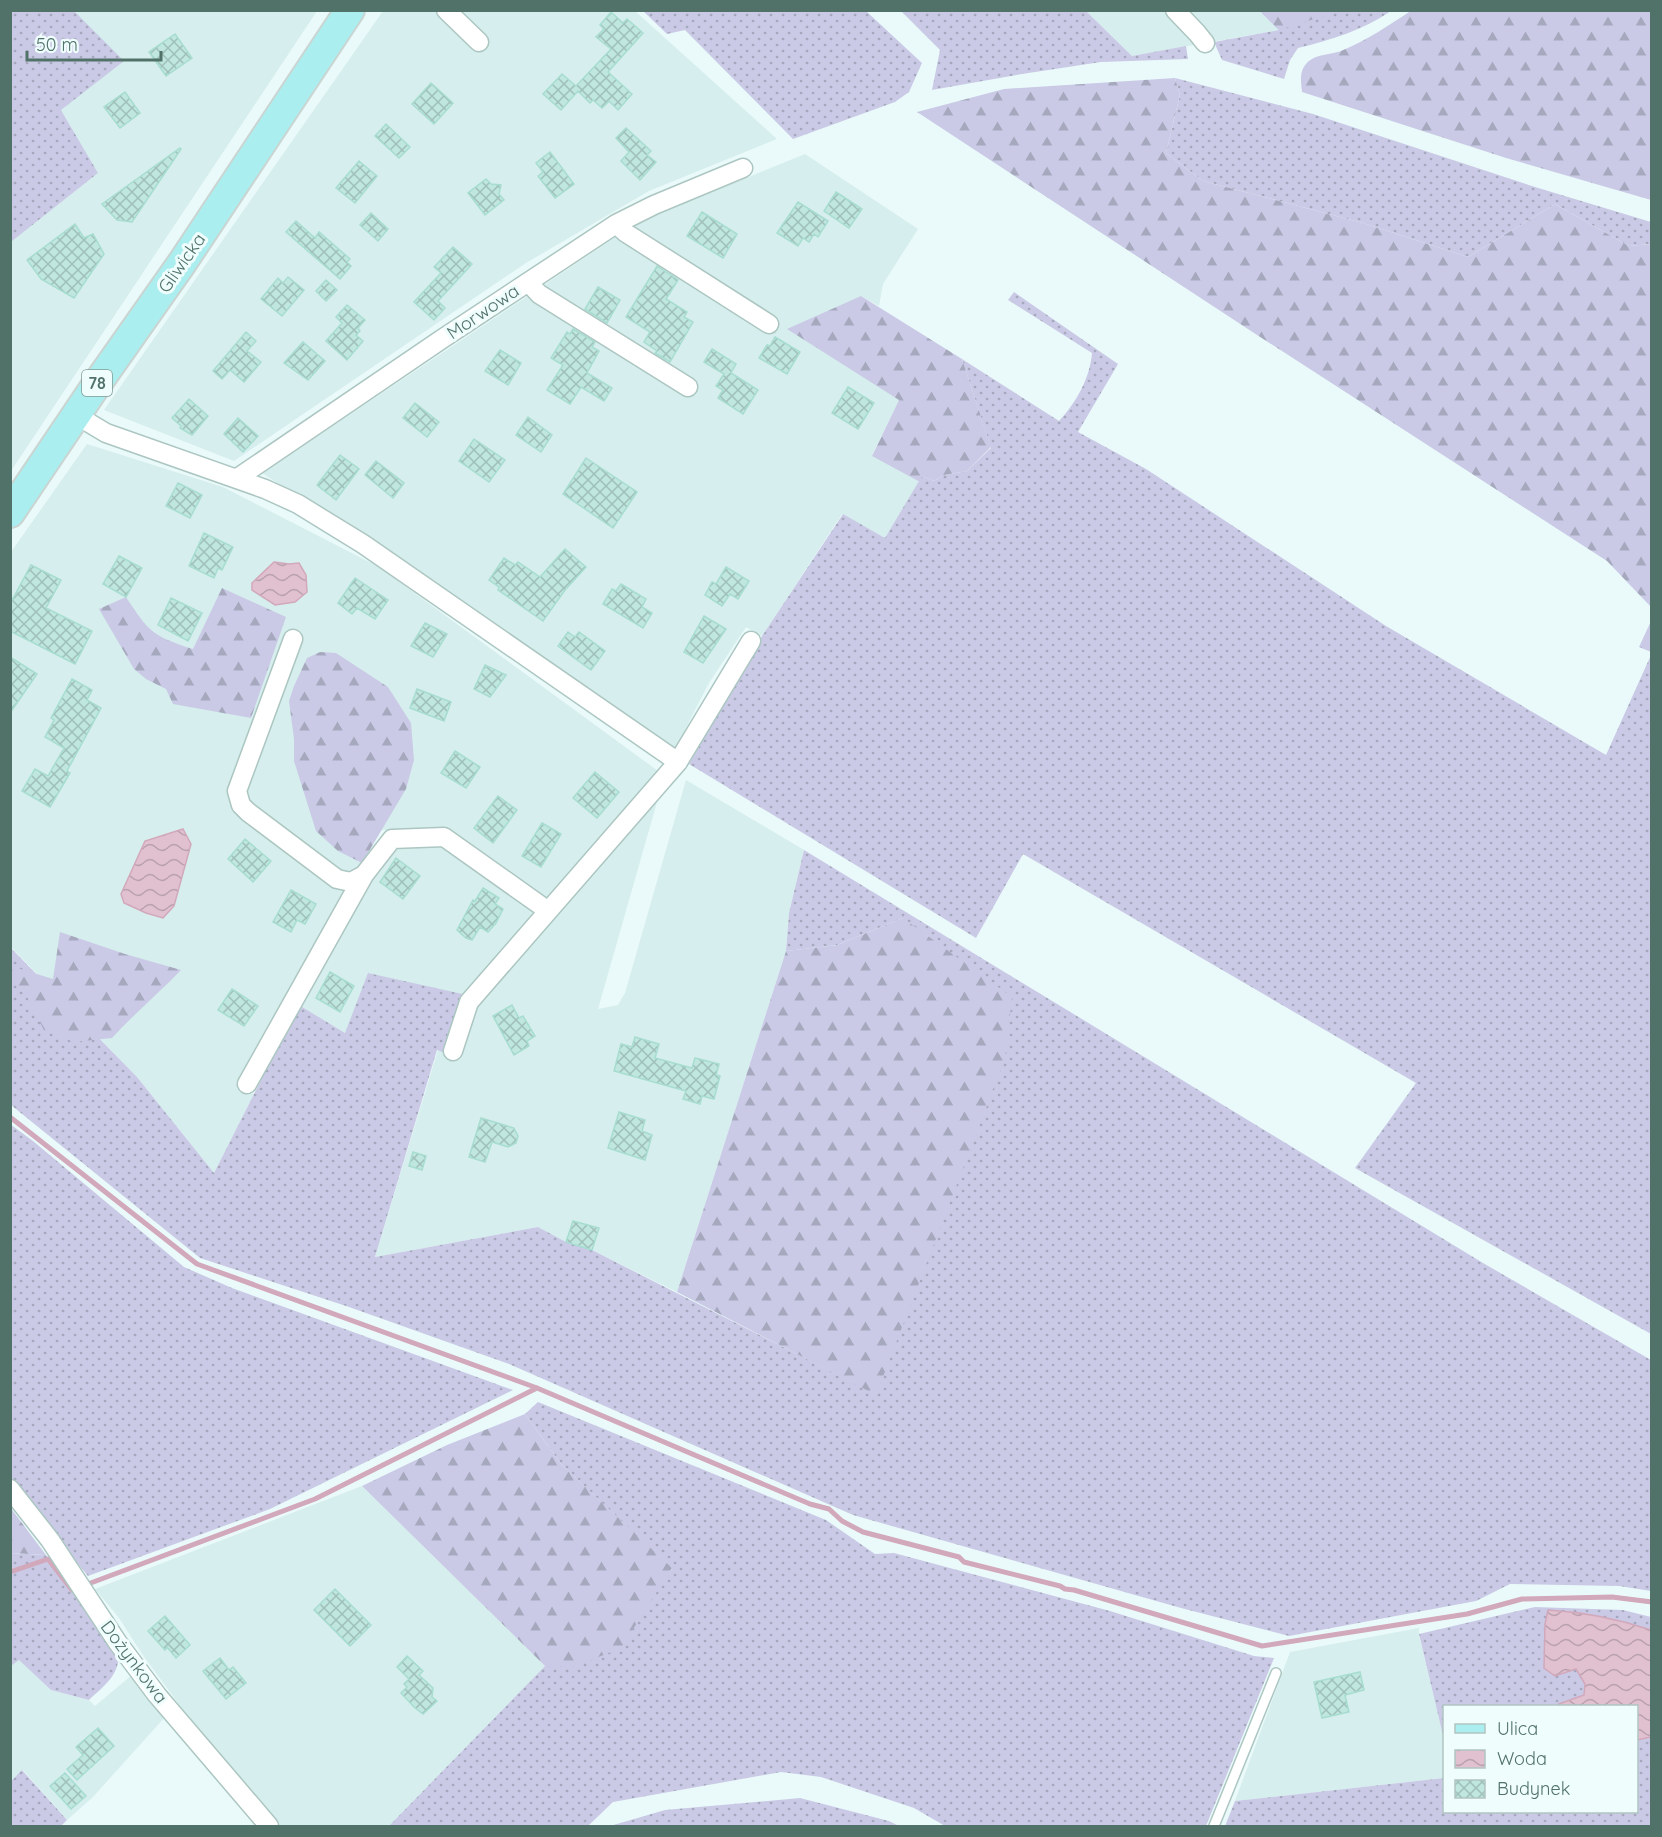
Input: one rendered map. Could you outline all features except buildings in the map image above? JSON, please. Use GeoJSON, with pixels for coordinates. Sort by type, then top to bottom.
{"type":"FeatureCollection","features":[{"type":"Feature","properties":{"kind":"main road","name":"Gliwicka"},"geometry":{"type":"LineString","coordinates":[[10,513],[188,255],[346,12]]}},
{"type":"Feature","properties":{"kind":"street"},"geometry":{"type":"LineString","coordinates":[[446,10],[479,42]]}},
{"type":"Feature","properties":{"kind":"street"},"geometry":{"type":"LineString","coordinates":[[1175,10],[1204,43]]}},
{"type":"Feature","properties":{"kind":"street","name":"Morwowa"},"geometry":{"type":"LineString","coordinates":[[236,479],[616,224],[654,205],[743,168]]}},
{"type":"Feature","properties":{"kind":"street"},"geometry":{"type":"LineString","coordinates":[[616,224],[626,233],[769,324]]}},
{"type":"Feature","properties":{"kind":"street"},"geometry":{"type":"LineString","coordinates":[[528,282],[539,294],[688,387]]}},
{"type":"Feature","properties":{"kind":"street"},"geometry":{"type":"LineString","coordinates":[[76,415],[106,433],[236,479],[298,504],[363,544],[678,762]]}},
{"type":"Feature","properties":{"kind":"street"},"geometry":{"type":"LineString","coordinates":[[293,639],[237,791],[241,805],[337,879],[351,882],[364,875]]}},
{"type":"Feature","properties":{"kind":"street"},"geometry":{"type":"LineString","coordinates":[[453,1051],[469,1002],[678,762],[751,641]]}},
{"type":"Feature","properties":{"kind":"street"},"geometry":{"type":"LineString","coordinates":[[247,1084],[364,875],[392,839],[444,837],[547,910]]}},
{"type":"Feature","properties":{"kind":"street","name":"Dożynkowa"},"geometry":{"type":"LineString","coordinates":[[10,1489],[70,1569],[118,1643],[158,1695],[269,1827]]}},
{"type":"Feature","properties":{"kind":"lane"},"geometry":{"type":"LineString","coordinates":[[1214,1827],[1276,1672]]}},
{"type":"Feature","properties":{"kind":"shaded area"},"geometry":{"type":"Polygon","coordinates":[[[74,11],[317,11],[11,471],[11,242],[98,173],[61,110],[74,11]]]}},
{"type":"Feature","properties":{"kind":"shaded area"},"geometry":{"type":"Polygon","coordinates":[[[383,11],[635,11],[777,139],[649,191],[526,263],[234,461],[104,410],[383,11]]]}},
{"type":"Feature","properties":{"kind":"shaded area"},"geometry":{"type":"Polygon","coordinates":[[[1086,11],[1260,11],[1279,30],[1132,56],[1086,11]]]}},
{"type":"Feature","properties":{"kind":"shaded area"},"geometry":{"type":"Polygon","coordinates":[[[805,154],[918,229],[883,284],[879,306],[861,296],[899,400],[872,455],[920,482],[885,538],[842,514],[762,636],[746,627],[709,683],[674,751],[607,700],[262,473],[640,221],[805,154]]]}},
{"type":"Feature","properties":{"kind":"shaded area"},"geometry":{"type":"Polygon","coordinates":[[[87,444],[223,487],[379,567],[658,771],[549,900],[450,830],[381,830],[236,1084],[254,1094],[214,1173],[137,1077],[11,947],[11,552],[87,444]]]}},
{"type":"Feature","properties":{"kind":"shaded area"},"geometry":{"type":"Polygon","coordinates":[[[686,780],[804,850],[789,913],[786,951],[677,1292],[592,1250],[566,1242],[538,1227],[375,1257],[438,1050],[461,1059],[474,1003],[659,795],[598,1009],[618,1005],[625,993],[686,780]]]}},
{"type":"Feature","properties":{"kind":"shaded area"},"geometry":{"type":"Polygon","coordinates":[[[396,846],[445,847],[539,912],[467,995],[345,1033],[299,1005],[367,883],[396,846]]]}},
{"type":"Feature","properties":{"kind":"shaded area"},"geometry":{"type":"Polygon","coordinates":[[[362,1486],[545,1666],[389,1826],[279,1826],[203,1737],[142,1654],[119,1618],[95,1589],[362,1486]]]}},
{"type":"Feature","properties":{"kind":"shaded area"},"geometry":{"type":"Polygon","coordinates":[[[1419,1628],[1443,1736],[1443,1778],[1235,1801],[1290,1652],[1419,1628]]]}},
{"type":"Feature","properties":{"kind":"shaded area"},"geometry":{"type":"Polygon","coordinates":[[[19,1659],[51,1690],[89,1700],[95,1706],[132,1675],[165,1717],[93,1797],[67,1820],[23,1770],[11,1781],[11,1666],[19,1659]]]}},
{"type":"Feature","properties":{"kind":"green space"},"geometry":{"type":"Polygon","coordinates":[[[11,10],[74,11],[124,61],[61,110],[98,173],[11,242],[11,10]]]}},
{"type":"Feature","properties":{"kind":"green space"},"geometry":{"type":"Polygon","coordinates":[[[1412,10],[1651,11],[1651,200],[1506,158],[1302,92],[1301,74],[1309,61],[1351,47],[1412,10]]]}},
{"type":"Feature","properties":{"kind":"green space"},"geometry":{"type":"Polygon","coordinates":[[[643,11],[866,11],[922,63],[909,92],[895,102],[793,139],[685,30],[667,34],[643,11]]]}},
{"type":"Feature","properties":{"kind":"green space"},"geometry":{"type":"Polygon","coordinates":[[[901,11],[1086,11],[1132,56],[1186,46],[1188,59],[1101,62],[932,90],[940,50],[901,11]]]}},
{"type":"Feature","properties":{"kind":"green space"},"geometry":{"type":"Polygon","coordinates":[[[1260,11],[1391,11],[1346,34],[1298,48],[1290,60],[1284,79],[1222,60],[1214,42],[1279,30],[1260,11]]]}},
{"type":"Feature","properties":{"kind":"green space"},"geometry":{"type":"Polygon","coordinates":[[[1260,11],[1340,11],[1279,30],[1260,11]]]}},
{"type":"Feature","properties":{"kind":"green space"},"geometry":{"type":"Polygon","coordinates":[[[1175,78],[1313,114],[1535,187],[1651,222],[1651,244],[1629,246],[1555,204],[1468,257],[1363,223],[1203,181],[1166,153],[1180,95],[1175,78]]]}},
{"type":"Feature","properties":{"kind":"green space"},"geometry":{"type":"Polygon","coordinates":[[[1175,78],[1180,95],[1166,153],[1203,181],[1363,223],[1468,257],[1555,204],[1629,246],[1651,244],[1651,607],[1607,561],[917,112],[1004,89],[1175,78]]]}},
{"type":"Feature","properties":{"kind":"green space"},"geometry":{"type":"Polygon","coordinates":[[[1014,292],[1118,364],[1078,432],[1146,469],[1386,626],[1606,755],[1651,655],[1651,1334],[1355,1168],[1416,1083],[1023,854],[976,938],[689,764],[762,636],[843,514],[885,538],[922,476],[934,481],[944,475],[967,471],[991,448],[962,359],[1059,421],[1071,406],[1085,381],[1092,353],[1008,300],[1014,292]]]}},
{"type":"Feature","properties":{"kind":"green space"},"geometry":{"type":"Polygon","coordinates":[[[861,296],[962,359],[991,447],[967,471],[944,475],[934,481],[922,476],[920,482],[872,456],[899,400],[787,329],[861,296]]]}},
{"type":"Feature","properties":{"kind":"green space"},"geometry":{"type":"Polygon","coordinates":[[[222,588],[286,617],[251,718],[173,704],[166,689],[146,679],[134,669],[99,609],[126,597],[140,618],[153,631],[168,640],[193,649],[222,588]]]}},
{"type":"Feature","properties":{"kind":"green space"},"geometry":{"type":"Polygon","coordinates":[[[1651,621],[1651,652],[1639,647],[1651,621]]]}},
{"type":"Feature","properties":{"kind":"green space"},"geometry":{"type":"Polygon","coordinates":[[[320,652],[336,653],[388,687],[411,723],[414,760],[406,789],[362,863],[338,851],[316,831],[294,761],[294,739],[289,701],[307,658],[320,652]]]}},
{"type":"Feature","properties":{"kind":"green space"},"geometry":{"type":"Polygon","coordinates":[[[804,850],[1483,1263],[1651,1360],[1651,1591],[1619,1586],[1510,1584],[1476,1601],[1289,1636],[1181,1608],[853,1515],[509,1364],[349,1307],[200,1258],[11,1105],[10,947],[137,1077],[214,1173],[299,1005],[345,1033],[368,973],[467,995],[445,1053],[437,1050],[375,1257],[538,1227],[566,1242],[592,1250],[876,1394],[903,918],[837,945],[786,951],[789,913],[804,850]]]}},
{"type":"Feature","properties":{"kind":"green space"},"geometry":{"type":"Polygon","coordinates":[[[903,918],[1012,997],[1005,1059],[876,1395],[677,1292],[786,951],[837,945],[903,918]]]}},
{"type":"Feature","properties":{"kind":"green space"},"geometry":{"type":"Polygon","coordinates":[[[60,932],[181,970],[112,1038],[74,1042],[44,1030],[24,991],[11,982],[11,966],[53,979],[60,932]]]}},
{"type":"Feature","properties":{"kind":"green space"},"geometry":{"type":"Polygon","coordinates":[[[10,1124],[184,1267],[232,1288],[513,1390],[270,1509],[88,1576],[11,1482],[10,1124]]]}},
{"type":"Feature","properties":{"kind":"green space"},"geometry":{"type":"Polygon","coordinates":[[[538,1402],[826,1520],[875,1554],[894,1553],[1110,1611],[1254,1656],[1274,1658],[1206,1826],[945,1826],[914,1808],[821,1777],[781,1772],[613,1802],[588,1826],[389,1826],[545,1666],[576,1666],[672,1569],[561,1464],[525,1414],[538,1402]]]}},
{"type":"Feature","properties":{"kind":"green space"},"geometry":{"type":"Polygon","coordinates":[[[525,1414],[561,1464],[672,1568],[621,1648],[576,1666],[545,1666],[362,1486],[447,1445],[525,1414]]]}},
{"type":"Feature","properties":{"kind":"green space"},"geometry":{"type":"Polygon","coordinates":[[[10,1507],[46,1555],[11,1553],[10,1507]]]}},
{"type":"Feature","properties":{"kind":"green space"},"geometry":{"type":"Polygon","coordinates":[[[10,1553],[46,1555],[119,1652],[114,1674],[89,1700],[51,1690],[19,1660],[11,1666],[10,1553]]]}},
{"type":"Feature","properties":{"kind":"green space"},"geometry":{"type":"Polygon","coordinates":[[[1535,1607],[1623,1610],[1651,1617],[1651,1826],[1225,1826],[1235,1801],[1443,1778],[1443,1813],[1638,1813],[1638,1705],[1443,1705],[1443,1736],[1419,1634],[1535,1607]]]}},
{"type":"Feature","properties":{"kind":"green space"},"geometry":{"type":"Polygon","coordinates":[[[22,1770],[67,1820],[61,1826],[11,1826],[11,1781],[22,1770]]]}},
{"type":"Feature","properties":{"kind":"green space"},"geometry":{"type":"Polygon","coordinates":[[[800,1798],[889,1821],[899,1826],[610,1826],[665,1810],[800,1798]]]}},
{"type":"Feature","properties":{"kind":"water"},"geometry":{"type":"Polygon","coordinates":[[[274,562],[299,563],[306,575],[307,592],[295,602],[275,605],[252,590],[252,583],[274,562]]]}},
{"type":"Feature","properties":{"kind":"water"},"geometry":{"type":"Polygon","coordinates":[[[183,829],[191,844],[174,906],[163,918],[124,903],[121,894],[145,841],[183,829]]]}},
{"type":"Feature","properties":{"kind":"water"},"geometry":{"type":"Polygon","coordinates":[[[1548,1610],[1601,1617],[1651,1630],[1651,1737],[1638,1740],[1638,1705],[1560,1705],[1584,1695],[1585,1684],[1576,1669],[1555,1676],[1544,1668],[1545,1624],[1548,1610]]]}},
{"type":"Feature","properties":{"kind":"waterway"},"geometry":{"type":"LineString","coordinates":[[10,1117],[197,1264],[537,1388],[810,1504],[829,1509],[842,1521],[863,1532],[959,1557],[964,1562],[1060,1586],[1262,1646],[1467,1614],[1522,1599],[1612,1597],[1652,1602]]}},
{"type":"Feature","properties":{"kind":"waterway"},"geometry":{"type":"LineString","coordinates":[[10,1572],[48,1559],[72,1590],[315,1499],[537,1388]]}}]}
